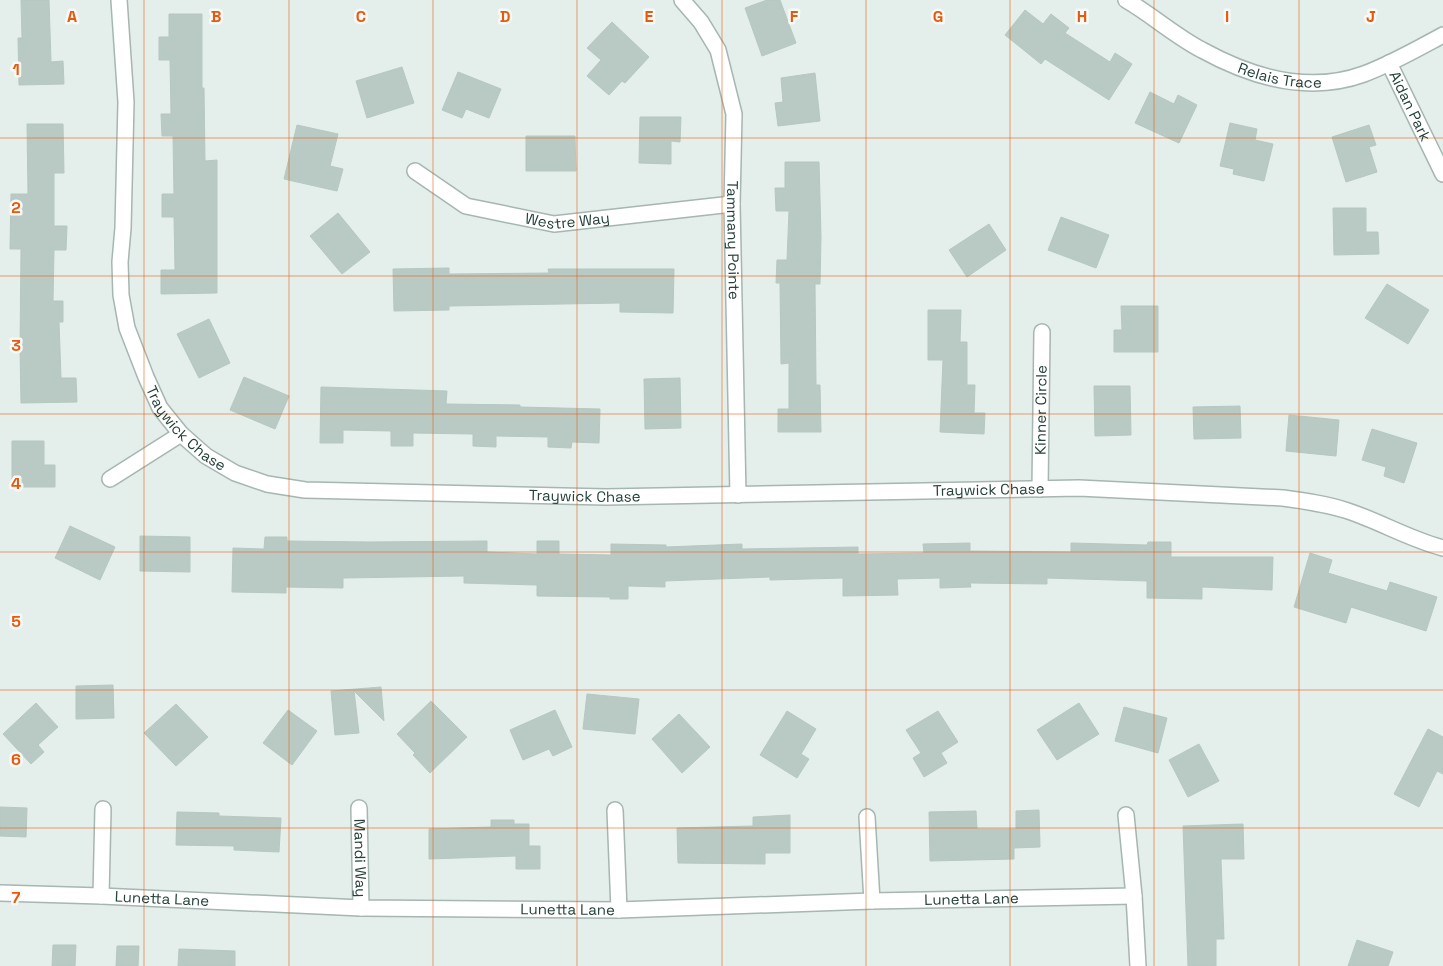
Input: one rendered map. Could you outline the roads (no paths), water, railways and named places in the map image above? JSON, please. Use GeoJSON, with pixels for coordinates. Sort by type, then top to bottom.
{"type":"FeatureCollection","features":[{"type":"Feature","properties":{"kind":"street","name":"Traywick Chase"},"geometry":{"type":"LineString","coordinates":[[119,0],[126,102],[123,228],[120,262],[121,295],[127,328],[160,408],[181,434],[206,456],[235,472],[267,484],[305,490],[606,498],[1040,488],[1079,488],[1283,498],[1316,503],[1349,512],[1419,541],[1443,548]]}},
{"type":"Feature","properties":{"kind":"street","name":"Tammany Pointe"},"geometry":{"type":"LineString","coordinates":[[682,0],[701,22],[718,50],[734,114],[732,204],[738,495]]}},
{"type":"Feature","properties":{"kind":"street","name":"Relais Trace"},"geometry":{"type":"LineString","coordinates":[[1126,0],[1147,12],[1174,33],[1202,50],[1264,76],[1297,82],[1330,82],[1362,74],[1389,63],[1443,36]]}},
{"type":"Feature","properties":{"kind":"street","name":"Aidan Park"},"geometry":{"type":"LineString","coordinates":[[1389,63],[1443,174]]}},
{"type":"Feature","properties":{"kind":"street","name":"Westre Way"},"geometry":{"type":"LineString","coordinates":[[415,171],[466,206],[554,224],[732,204]]}},
{"type":"Feature","properties":{"kind":"street","name":"Kinner Circle"},"geometry":{"type":"LineString","coordinates":[[1040,488],[1042,332]]}},
{"type":"Feature","properties":{"kind":"street"},"geometry":{"type":"LineString","coordinates":[[110,479],[181,434]]}},
{"type":"Feature","properties":{"kind":"street","name":"Mandi Way"},"geometry":{"type":"LineString","coordinates":[[358,808],[361,908]]}},
{"type":"Feature","properties":{"kind":"street"},"geometry":{"type":"LineString","coordinates":[[101,896],[103,809]]}},
{"type":"Feature","properties":{"kind":"street"},"geometry":{"type":"LineString","coordinates":[[615,810],[619,910]]}},
{"type":"Feature","properties":{"kind":"street"},"geometry":{"type":"LineString","coordinates":[[1126,816],[1134,896],[1138,966]]}},
{"type":"Feature","properties":{"kind":"street"},"geometry":{"type":"LineString","coordinates":[[867,817],[872,901]]}},
{"type":"Feature","properties":{"kind":"street","name":"Lunetta Lane"},"geometry":{"type":"LineString","coordinates":[[0,893],[361,908],[619,910],[872,901],[1134,896]]}}]}
